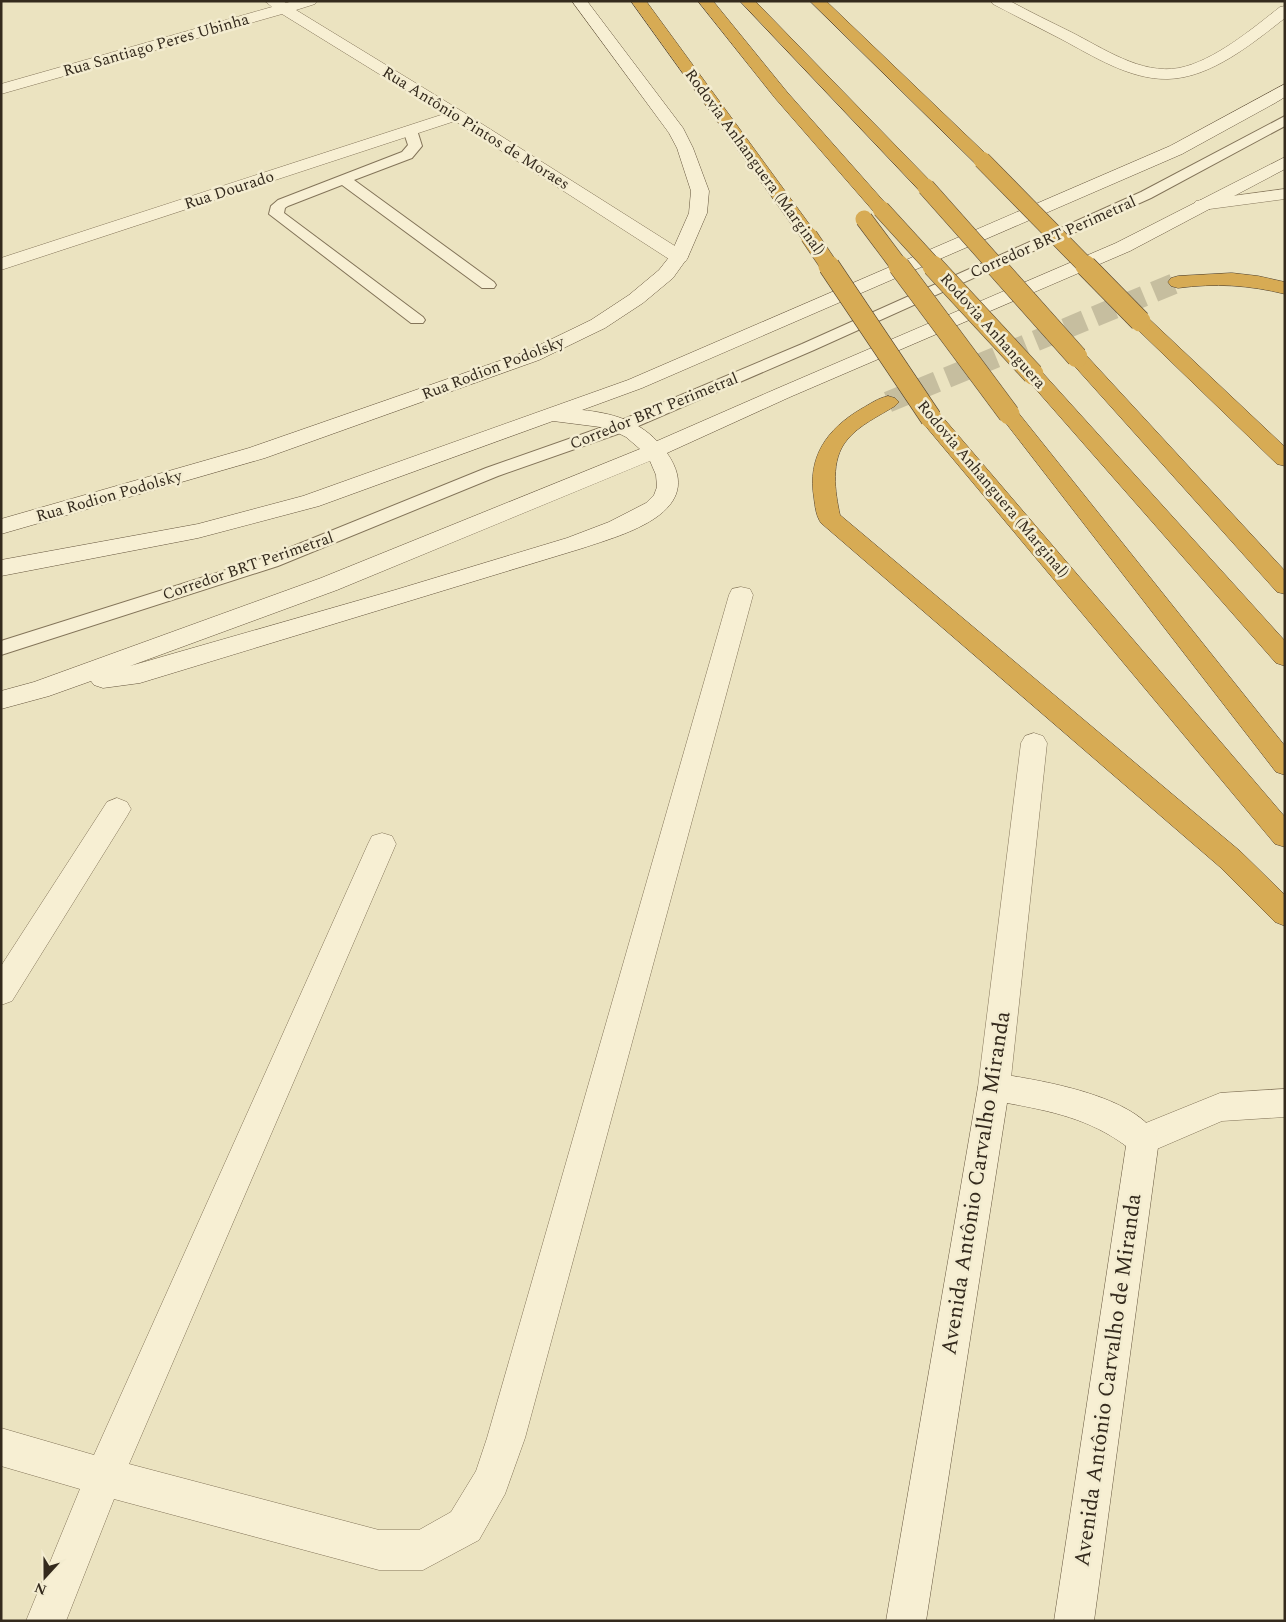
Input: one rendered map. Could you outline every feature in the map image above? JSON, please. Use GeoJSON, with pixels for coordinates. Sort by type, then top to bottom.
{"type":"FeatureCollection","features":[{"type":"Feature","properties":{"kind":"highway","name":"Rodovia Anhanguera (Marginal)"},"geometry":{"type":"LineString","coordinates":[[638,1],[810,236],[930,418],[1285,836]]}},
{"type":"Feature","properties":{"kind":"highway","name":"Rodovia Anhanguera"},"geometry":{"type":"LineString","coordinates":[[705,1],[781,94],[1285,657]]}},
{"type":"Feature","properties":{"kind":"highway"},"geometry":{"type":"LineString","coordinates":[[747,1],[926,187],[1285,586]]}},
{"type":"Feature","properties":{"kind":"highway"},"geometry":{"type":"LineString","coordinates":[[817,1],[982,160],[1140,321],[1285,459]]}},
{"type":"Feature","properties":{"kind":"highway"},"geometry":{"type":"LineString","coordinates":[[781,94],[864,219],[1009,414],[1285,765]]}},
{"type":"Feature","properties":{"kind":"highway"},"geometry":{"type":"LineString","coordinates":[[1178,282],[1213,277],[1261,281],[1285,288]]}},
{"type":"Feature","properties":{"kind":"highway"},"geometry":{"type":"LineString","coordinates":[[888,402],[859,419],[838,437],[827,459],[823,486],[829,518],[1230,859],[1285,914]]}},
{"type":"Feature","properties":{"kind":"street","name":"Rua Santiago Peres Ubinha"},"geometry":{"type":"LineString","coordinates":[[1,90],[278,5],[310,1]]}},
{"type":"Feature","properties":{"kind":"street","name":"Rua Rodion Podolsky"},"geometry":{"type":"LineString","coordinates":[[1,527],[257,453],[532,356],[598,324],[636,299],[666,274],[679,257],[698,213],[700,191],[685,148],[677,132],[579,1]]}},
{"type":"Feature","properties":{"kind":"street"},"geometry":{"type":"LineString","coordinates":[[998,1],[1112,58],[1144,70],[1169,74],[1191,70],[1207,62],[1260,30],[1285,10]]}},
{"type":"Feature","properties":{"kind":"street","name":"Rua Antônio Pintos de Moraes"},"geometry":{"type":"LineString","coordinates":[[278,5],[456,115],[679,257]]}},
{"type":"Feature","properties":{"kind":"street"},"geometry":{"type":"LineString","coordinates":[[1,568],[198,531],[311,501],[429,460],[546,414],[635,384],[1176,150],[1285,90]]}},
{"type":"Feature","properties":{"kind":"street","name":"Rua Dourado"},"geometry":{"type":"LineString","coordinates":[[1,264],[456,115]]}},
{"type":"Feature","properties":{"kind":"street"},"geometry":{"type":"LineString","coordinates":[[40,690],[329,584],[654,451],[783,393],[1123,247],[1285,162]]}},
{"type":"Feature","properties":{"kind":"street"},"geometry":{"type":"LineString","coordinates":[[1202,205],[1285,194]]}},
{"type":"Feature","properties":{"kind":"street"},"geometry":{"type":"LineString","coordinates":[[1,700],[40,690],[140,674],[384,602],[592,536],[637,517],[655,507],[665,498],[668,480],[662,461],[647,442],[623,426],[582,416],[546,414]]}},
{"type":"Feature","properties":{"kind":"street"},"geometry":{"type":"LineString","coordinates":[[1,1447],[104,1477],[380,1550],[423,1550],[464,1526],[492,1481],[506,1438],[741,595]]}},
{"type":"Feature","properties":{"kind":"street","name":"Avenida Antônio Carvalho Miranda"},"geometry":{"type":"LineString","coordinates":[[906,1621],[994,1087],[1034,743]]}},
{"type":"Feature","properties":{"kind":"street"},"geometry":{"type":"LineString","coordinates":[[1,992],[117,808]]}},
{"type":"Feature","properties":{"kind":"street"},"geometry":{"type":"LineString","coordinates":[[46,1621],[104,1477],[382,844]]}},
{"type":"Feature","properties":{"kind":"street"},"geometry":{"type":"LineString","coordinates":[[994,1087],[1086,1106],[1125,1125],[1143,1140],[1220,1107],[1285,1103]]}},
{"type":"Feature","properties":{"kind":"street","name":"Avenida Antônio Carvalho de Miranda"},"geometry":{"type":"LineString","coordinates":[[1074,1621],[1143,1140]]}},
{"type":"Feature","properties":{"kind":"lane","name":"Corredor BRT Perimetral"},"geometry":{"type":"LineString","coordinates":[[1,648],[271,562],[492,472],[623,426],[808,347],[1146,195],[1285,120]]}},
{"type":"Feature","properties":{"kind":"lane"},"geometry":{"type":"LineString","coordinates":[[410,130],[415,146],[411,152],[283,203],[278,206],[276,214],[417,320]]}},
{"type":"Feature","properties":{"kind":"lane"},"geometry":{"type":"LineString","coordinates":[[343,179],[488,285]]}},
{"type":"Feature","properties":{"kind":"tunnel"},"geometry":{"type":"LineString","coordinates":[[888,402],[1178,282]]}}]}
